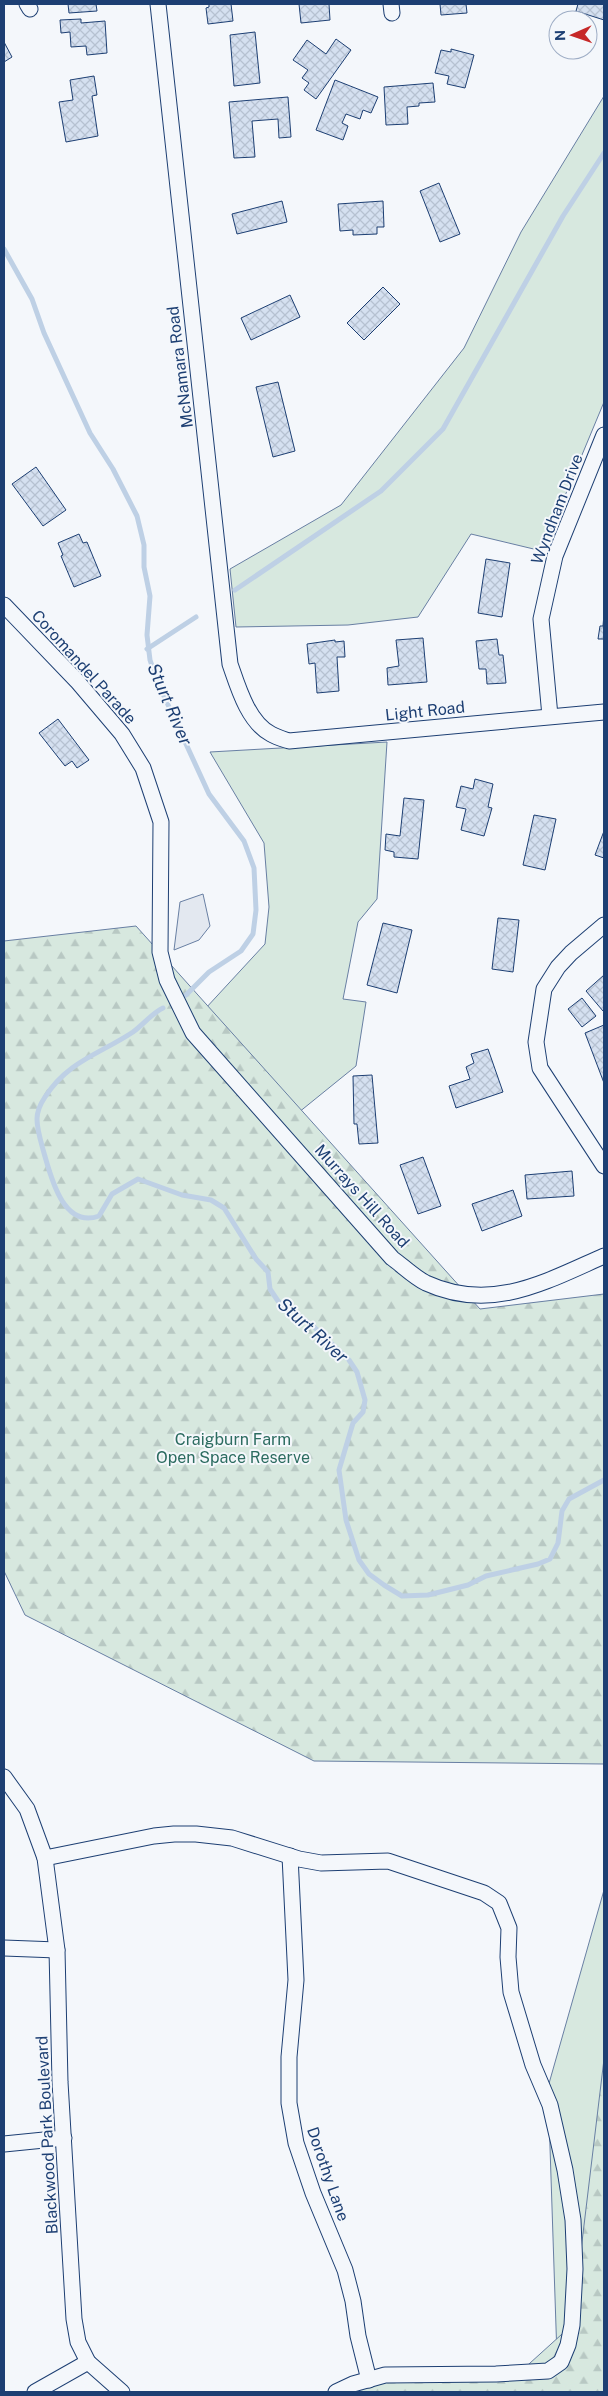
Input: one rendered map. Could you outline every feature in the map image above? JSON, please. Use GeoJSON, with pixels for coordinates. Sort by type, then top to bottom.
{"type":"FeatureCollection","features":[{"type":"Feature","properties":{"kind":"street","name":"McNamara Road"},"geometry":{"type":"LineString","coordinates":[[158,4],[230,664],[241,694],[255,720]]}},
{"type":"Feature","properties":{"kind":"street","name":"Wyndham Drive"},"geometry":{"type":"LineString","coordinates":[[550,716],[541,619],[555,556],[604,435]]}},
{"type":"Feature","properties":{"kind":"street","name":"Coromandel Parade"},"geometry":{"type":"LineString","coordinates":[[4,605],[77,681],[122,734],[143,768],[161,822],[160,952],[171,988]]}},
{"type":"Feature","properties":{"kind":"street","name":"Light Road"},"geometry":{"type":"LineString","coordinates":[[255,720],[270,734],[289,741],[604,712]]}},
{"type":"Feature","properties":{"kind":"street"},"geometry":{"type":"LineString","coordinates":[[604,925],[571,953],[558,967],[544,989],[536,1042],[540,1068],[604,1166]]}},
{"type":"Feature","properties":{"kind":"street","name":"Murrays Hill Road"},"geometry":{"type":"LineString","coordinates":[[171,988],[190,1028],[392,1258],[425,1282],[454,1293],[478,1297],[514,1293],[550,1280],[604,1256]]}},
{"type":"Feature","properties":{"kind":"street","name":"Blackwood Park Boulevard"},"geometry":{"type":"LineString","coordinates":[[4,1777],[27,1809],[45,1858],[57,1950],[60,2082],[74,2319],[78,2342],[88,2362],[122,2392]]}},
{"type":"Feature","properties":{"kind":"street"},"geometry":{"type":"LineString","coordinates":[[45,1858],[174,1834],[232,1838],[290,1856],[321,1863],[388,1860],[484,1894],[499,1903],[509,1928],[508,1957],[511,1992],[533,2065],[550,2105],[565,2170],[573,2220],[572,2325],[568,2345],[561,2362],[548,2371],[496,2374],[385,2375],[354,2384],[336,2392]]}},
{"type":"Feature","properties":{"kind":"street","name":"Dorothy Lane"},"geometry":{"type":"LineString","coordinates":[[290,1856],[296,1980],[289,2057],[289,2103],[296,2143],[313,2193],[345,2270],[369,2380]]}},
{"type":"Feature","properties":{"kind":"street"},"geometry":{"type":"LineString","coordinates":[[4,1948],[57,1950]]}},
{"type":"Feature","properties":{"kind":"street"},"geometry":{"type":"LineString","coordinates":[[4,2144],[64,2138]]}},
{"type":"Feature","properties":{"kind":"street"},"geometry":{"type":"LineString","coordinates":[[35,2392],[88,2362]]}},
{"type":"Feature","properties":{"kind":"green space"},"geometry":{"type":"Polygon","coordinates":[[[604,96],[604,402],[542,551],[471,534],[418,617],[348,625],[236,627],[230,569],[341,505],[464,348],[521,232],[604,96]]]}},
{"type":"Feature","properties":{"kind":"green space"},"geometry":{"type":"Polygon","coordinates":[[[387,742],[377,899],[358,922],[343,999],[366,1002],[356,1066],[293,1117],[205,1009],[265,944],[269,907],[264,843],[210,752],[387,742]]]}},
{"type":"Feature","properties":{"kind":"green space","name":"Craigburn Farm Open Space Reserve"},"geometry":{"type":"Polygon","coordinates":[[[136,926],[480,1309],[604,1294],[604,1764],[314,1761],[25,1615],[4,1571],[4,941],[136,926]]]}},
{"type":"Feature","properties":{"kind":"green space"},"geometry":{"type":"Polygon","coordinates":[[[604,1890],[604,2392],[471,2392],[557,2357],[548,2087],[604,1890]]]}},
{"type":"Feature","properties":{"kind":"green space"},"geometry":{"type":"Polygon","coordinates":[[[604,2059],[604,2392],[332,2392],[354,2384],[519,2373],[572,2325],[604,2059]]]}},
{"type":"Feature","properties":{"kind":"shaded area"},"geometry":{"type":"Polygon","coordinates":[[[203,894],[210,926],[199,940],[174,950],[180,902],[203,894]]]}},
{"type":"Feature","properties":{"kind":"building"},"geometry":{"type":"Polygon","coordinates":[[[68,4],[96,4],[97,11],[69,13],[68,4]]]}},
{"type":"Feature","properties":{"kind":"building"},"geometry":{"type":"Polygon","coordinates":[[[209,4],[231,4],[233,21],[208,24],[206,8],[209,7],[209,4]]]}},
{"type":"Feature","properties":{"kind":"building"},"geometry":{"type":"Polygon","coordinates":[[[299,4],[329,4],[330,20],[301,23],[299,4]]]}},
{"type":"Feature","properties":{"kind":"building"},"geometry":{"type":"Polygon","coordinates":[[[440,4],[466,4],[467,13],[441,15],[440,4]]]}},
{"type":"Feature","properties":{"kind":"building"},"geometry":{"type":"Polygon","coordinates":[[[578,4],[604,4],[604,20],[598,18],[598,10],[576,10],[578,4]]]}},
{"type":"Feature","properties":{"kind":"building"},"geometry":{"type":"Polygon","coordinates":[[[81,19],[81,23],[105,21],[107,53],[87,55],[86,46],[71,47],[70,32],[61,33],[60,20],[81,19]]]}},
{"type":"Feature","properties":{"kind":"building"},"geometry":{"type":"Polygon","coordinates":[[[255,32],[260,83],[234,86],[230,35],[255,32]]]}},
{"type":"Feature","properties":{"kind":"building"},"geometry":{"type":"Polygon","coordinates":[[[336,39],[351,50],[316,99],[304,90],[309,83],[302,78],[308,70],[293,60],[307,40],[326,54],[336,39]]]}},
{"type":"Feature","properties":{"kind":"building"},"geometry":{"type":"Polygon","coordinates":[[[4,42],[12,57],[4,62],[4,42]]]}},
{"type":"Feature","properties":{"kind":"building"},"geometry":{"type":"Polygon","coordinates":[[[451,49],[474,55],[465,88],[447,84],[449,76],[435,73],[441,50],[451,52],[451,49]]]}},
{"type":"Feature","properties":{"kind":"building"},"geometry":{"type":"Polygon","coordinates":[[[94,76],[97,95],[92,96],[98,136],[66,142],[59,102],[73,100],[70,80],[94,76]]]}},
{"type":"Feature","properties":{"kind":"building"},"geometry":{"type":"Polygon","coordinates":[[[335,80],[378,97],[371,113],[363,110],[360,119],[346,114],[342,123],[348,126],[343,140],[316,130],[335,80]]]}},
{"type":"Feature","properties":{"kind":"building"},"geometry":{"type":"Polygon","coordinates":[[[433,83],[435,102],[419,103],[419,106],[407,107],[408,124],[386,125],[384,87],[433,83]]]}},
{"type":"Feature","properties":{"kind":"building"},"geometry":{"type":"Polygon","coordinates":[[[288,97],[291,137],[279,138],[278,119],[252,121],[255,157],[234,158],[229,102],[288,97]]]}},
{"type":"Feature","properties":{"kind":"building"},"geometry":{"type":"Polygon","coordinates":[[[439,183],[460,234],[440,242],[420,191],[439,183]]]}},
{"type":"Feature","properties":{"kind":"building"},"geometry":{"type":"Polygon","coordinates":[[[282,201],[287,222],[237,234],[232,214],[282,201]]]}},
{"type":"Feature","properties":{"kind":"building"},"geometry":{"type":"Polygon","coordinates":[[[383,201],[384,227],[377,227],[377,234],[353,235],[353,230],[340,231],[338,204],[383,201]]]}},
{"type":"Feature","properties":{"kind":"building"},"geometry":{"type":"Polygon","coordinates":[[[383,287],[400,304],[364,340],[347,323],[383,287]]]}},
{"type":"Feature","properties":{"kind":"building"},"geometry":{"type":"Polygon","coordinates":[[[290,295],[300,317],[251,340],[241,318],[290,295]]]}},
{"type":"Feature","properties":{"kind":"building"},"geometry":{"type":"Polygon","coordinates":[[[278,382],[295,451],[273,457],[256,387],[278,382]]]}},
{"type":"Feature","properties":{"kind":"building"},"geometry":{"type":"Polygon","coordinates":[[[36,467],[66,510],[43,526],[12,484],[36,467]]]}},
{"type":"Feature","properties":{"kind":"building"},"geometry":{"type":"Polygon","coordinates":[[[79,534],[83,543],[87,542],[101,576],[74,587],[61,556],[63,555],[58,543],[79,534]]]}},
{"type":"Feature","properties":{"kind":"building"},"geometry":{"type":"Polygon","coordinates":[[[486,559],[510,563],[502,617],[478,613],[486,559]]]}},
{"type":"Feature","properties":{"kind":"building"},"geometry":{"type":"Polygon","coordinates":[[[604,614],[604,639],[598,639],[600,626],[603,626],[604,614]]]}},
{"type":"Feature","properties":{"kind":"building"},"geometry":{"type":"Polygon","coordinates":[[[423,638],[427,682],[388,685],[387,668],[399,666],[396,640],[423,638]]]}},
{"type":"Feature","properties":{"kind":"building"},"geometry":{"type":"Polygon","coordinates":[[[497,639],[499,655],[503,655],[506,683],[487,684],[486,669],[479,669],[476,641],[497,639]]]}},
{"type":"Feature","properties":{"kind":"building"},"geometry":{"type":"Polygon","coordinates":[[[335,640],[335,642],[344,641],[345,657],[337,657],[339,691],[317,693],[315,663],[309,664],[307,644],[335,640]]]}},
{"type":"Feature","properties":{"kind":"building"},"geometry":{"type":"Polygon","coordinates":[[[58,719],[89,760],[77,768],[72,761],[65,766],[39,733],[58,719]]]}},
{"type":"Feature","properties":{"kind":"building"},"geometry":{"type":"Polygon","coordinates":[[[475,779],[493,784],[488,807],[492,808],[484,836],[461,830],[466,809],[456,807],[461,786],[473,789],[475,779]]]}},
{"type":"Feature","properties":{"kind":"building"},"geometry":{"type":"Polygon","coordinates":[[[404,798],[424,800],[418,859],[394,857],[394,852],[385,850],[386,834],[400,836],[404,798]]]}},
{"type":"Feature","properties":{"kind":"building"},"geometry":{"type":"Polygon","coordinates":[[[534,815],[556,819],[545,870],[523,865],[534,815]]]}},
{"type":"Feature","properties":{"kind":"building"},"geometry":{"type":"Polygon","coordinates":[[[604,831],[604,858],[595,855],[604,831]]]}},
{"type":"Feature","properties":{"kind":"building"},"geometry":{"type":"Polygon","coordinates":[[[498,918],[519,920],[513,972],[492,969],[498,918]]]}},
{"type":"Feature","properties":{"kind":"building"},"geometry":{"type":"Polygon","coordinates":[[[383,923],[412,930],[397,993],[367,985],[383,923]]]}},
{"type":"Feature","properties":{"kind":"building"},"geometry":{"type":"Polygon","coordinates":[[[604,975],[604,1010],[603,1011],[586,991],[604,975]]]}},
{"type":"Feature","properties":{"kind":"building"},"geometry":{"type":"Polygon","coordinates":[[[582,998],[596,1016],[582,1027],[568,1009],[582,998]]]}},
{"type":"Feature","properties":{"kind":"building"},"geometry":{"type":"Polygon","coordinates":[[[604,1025],[604,1083],[585,1033],[604,1025]]]}},
{"type":"Feature","properties":{"kind":"building"},"geometry":{"type":"Polygon","coordinates":[[[488,1049],[503,1092],[456,1108],[449,1086],[470,1079],[466,1067],[474,1063],[471,1054],[488,1049]]]}},
{"type":"Feature","properties":{"kind":"building"},"geometry":{"type":"Polygon","coordinates":[[[372,1075],[378,1143],[359,1144],[357,1124],[354,1124],[353,1076],[372,1075]]]}},
{"type":"Feature","properties":{"kind":"building"},"geometry":{"type":"Polygon","coordinates":[[[423,1157],[441,1206],[418,1214],[400,1165],[423,1157]]]}},
{"type":"Feature","properties":{"kind":"building"},"geometry":{"type":"Polygon","coordinates":[[[572,1171],[574,1196],[527,1199],[525,1175],[572,1171]]]}},
{"type":"Feature","properties":{"kind":"building"},"geometry":{"type":"Polygon","coordinates":[[[513,1190],[522,1216],[482,1231],[472,1204],[513,1190]]]}},
{"type":"Feature","properties":{"kind":"waterway"},"geometry":{"type":"LineString","coordinates":[[235,590],[381,491],[443,429],[563,216],[604,153]]}},
{"type":"Feature","properties":{"kind":"waterway","name":"Sturt River"},"geometry":{"type":"LineString","coordinates":[[4,249],[32,299],[44,333],[90,433],[113,469],[137,516],[144,545],[144,567],[150,596],[147,635],[150,660],[158,683],[209,794],[244,841],[254,868],[256,910],[253,934],[241,951],[209,972],[186,995]]}},
{"type":"Feature","properties":{"kind":"waterway"},"geometry":{"type":"LineString","coordinates":[[147,649],[196,617]]}},
{"type":"Feature","properties":{"kind":"waterway","name":"Sturt River"},"geometry":{"type":"LineString","coordinates":[[163,1008],[121,1040],[74,1066],[54,1085],[45,1097],[38,1111],[37,1123],[50,1175],[68,1208],[76,1215],[87,1218],[99,1216],[112,1194],[138,1179],[182,1195],[211,1200],[224,1208],[256,1259],[268,1272],[270,1289],[278,1301],[312,1325],[349,1360],[357,1372],[365,1400],[363,1412],[353,1423],[339,1470],[346,1520],[359,1560],[369,1574],[402,1596],[428,1595],[468,1585],[486,1576],[538,1564],[550,1559],[558,1543],[562,1511],[569,1499],[604,1480]]}}]}
